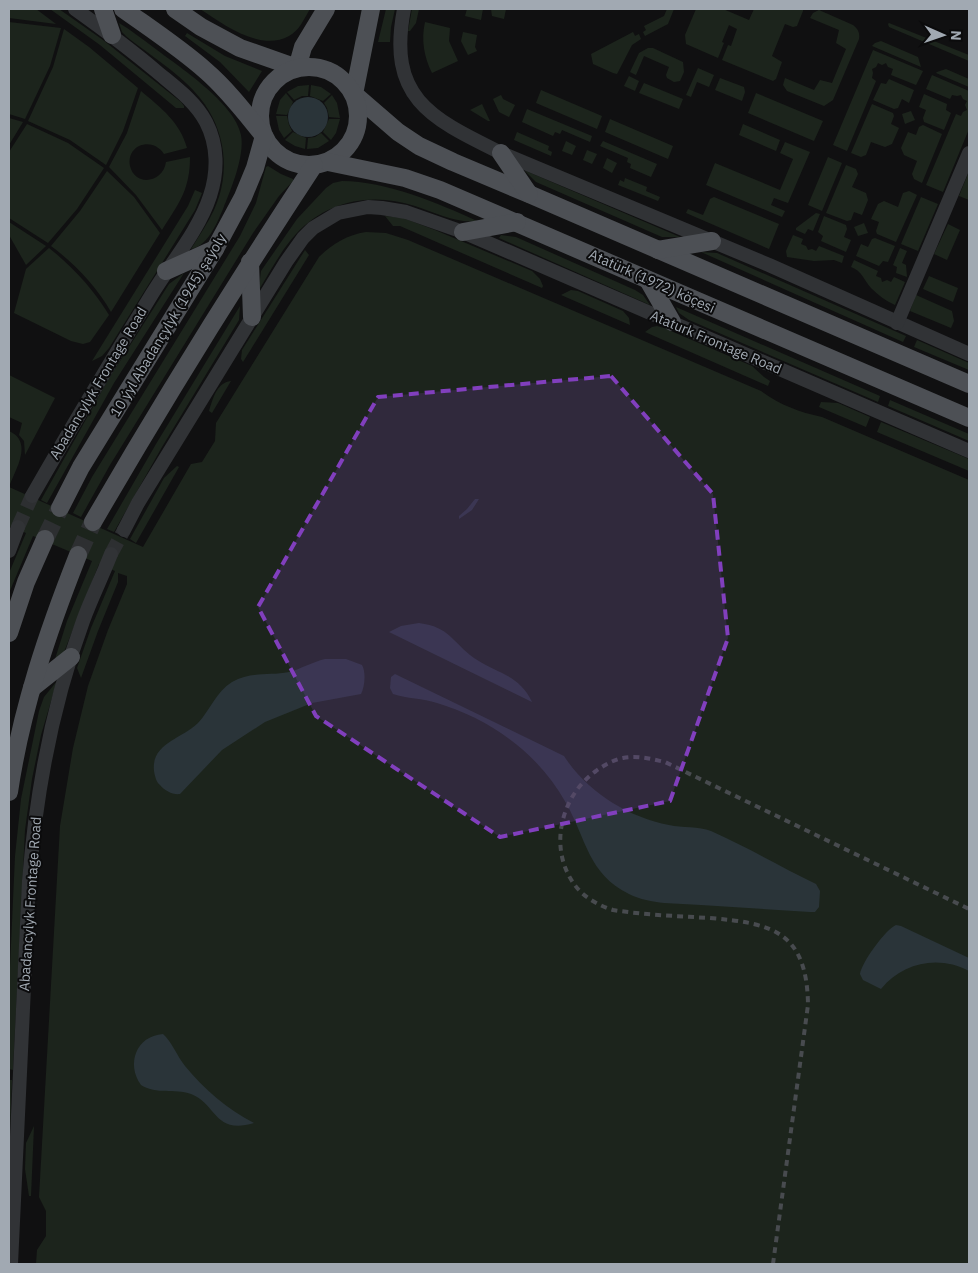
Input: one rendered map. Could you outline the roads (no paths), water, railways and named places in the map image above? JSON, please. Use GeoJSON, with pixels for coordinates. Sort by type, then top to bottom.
{"type":"FeatureCollection","features":[{"type":"Feature","properties":{"kind":"main road"},"geometry":{"type":"LineString","coordinates":[[103,9],[112,35]]}},
{"type":"Feature","properties":{"kind":"main road"},"geometry":{"type":"LineString","coordinates":[[123,9],[187,54],[206,70],[238,104],[272,149],[284,159],[298,164],[321,164]]}},
{"type":"Feature","properties":{"kind":"main road"},"geometry":{"type":"LineString","coordinates":[[175,9],[201,27],[240,48],[297,68]]}},
{"type":"Feature","properties":{"kind":"main road"},"geometry":{"type":"LineString","coordinates":[[297,68],[303,48],[326,9]]}},
{"type":"Feature","properties":{"kind":"main road"},"geometry":{"type":"LineString","coordinates":[[93,522],[250,262],[321,164],[342,153],[352,141],[358,125],[359,109],[354,94],[371,9]]}},
{"type":"Feature","properties":{"kind":"main road"},"geometry":{"type":"LineString","coordinates":[[264,136],[260,120],[261,102],[269,87],[281,75],[297,68],[310,66],[330,71],[346,82],[354,94],[381,118],[419,146],[969,384]]}},
{"type":"Feature","properties":{"kind":"main road","name":"10 ýyl Abadançylyk (1945) şaýoly"},"geometry":{"type":"LineString","coordinates":[[60,508],[81,467],[215,250],[243,197],[255,168],[264,136]]}},
{"type":"Feature","properties":{"kind":"main road"},"geometry":{"type":"LineString","coordinates":[[501,153],[529,194]]}},
{"type":"Feature","properties":{"kind":"main road","name":"Atatürk (1972) köçesi"},"geometry":{"type":"LineString","coordinates":[[321,164],[365,169],[421,183],[517,222],[969,418]]}},
{"type":"Feature","properties":{"kind":"main road"},"geometry":{"type":"LineString","coordinates":[[463,232],[517,222]]}},
{"type":"Feature","properties":{"kind":"main road"},"geometry":{"type":"LineString","coordinates":[[658,250],[712,241]]}},
{"type":"Feature","properties":{"kind":"main road"},"geometry":{"type":"LineString","coordinates":[[166,271],[215,250]]}},
{"type":"Feature","properties":{"kind":"main road"},"geometry":{"type":"LineString","coordinates":[[250,262],[252,317]]}},
{"type":"Feature","properties":{"kind":"main road"},"geometry":{"type":"LineString","coordinates":[[648,280],[672,322]]}},
{"type":"Feature","properties":{"kind":"main road"},"geometry":{"type":"LineString","coordinates":[[9,633],[26,582],[45,539]]}},
{"type":"Feature","properties":{"kind":"main road"},"geometry":{"type":"LineString","coordinates":[[9,792],[15,753],[32,688],[54,616],[78,555]]}},
{"type":"Feature","properties":{"kind":"main road"},"geometry":{"type":"LineString","coordinates":[[32,688],[71,657]]}},
{"type":"Feature","properties":{"kind":"street"},"geometry":{"type":"LineString","coordinates":[[75,9],[112,35]]}},
{"type":"Feature","properties":{"kind":"street"},"geometry":{"type":"LineString","coordinates":[[404,9],[399,40],[406,77],[416,98],[429,112],[461,133],[501,153],[712,241],[969,354]]}},
{"type":"Feature","properties":{"kind":"street","name":"Abadancylyk Frontage Road"},"geometry":{"type":"LineString","coordinates":[[32,496],[98,382],[166,271],[195,228],[210,197],[215,173],[213,141],[206,123],[193,104],[112,35]]}},
{"type":"Feature","properties":{"kind":"street"},"geometry":{"type":"LineString","coordinates":[[897,323],[969,153]]}},
{"type":"Feature","properties":{"kind":"street"},"geometry":{"type":"LineString","coordinates":[[124,530],[138,503],[252,317],[303,238],[324,220],[338,213],[368,207],[395,210],[463,232]]}},
{"type":"Feature","properties":{"kind":"street","name":"Ataturk Frontage Road"},"geometry":{"type":"LineString","coordinates":[[463,232],[969,451]]}},
{"type":"Feature","properties":{"kind":"street"},"geometry":{"type":"LineString","coordinates":[[9,551],[18,527]]}},
{"type":"Feature","properties":{"kind":"street","name":"Abadancylyk Frontage Road"},"geometry":{"type":"LineString","coordinates":[[11,1264],[32,847],[46,754],[71,657],[83,620],[111,554]]}},
{"type":"Feature","properties":{"kind":"tunnel"},"geometry":{"type":"LineString","coordinates":[[18,527],[32,496]]}},
{"type":"Feature","properties":{"kind":"tunnel"},"geometry":{"type":"LineString","coordinates":[[45,539],[60,508]]}},
{"type":"Feature","properties":{"kind":"tunnel"},"geometry":{"type":"LineString","coordinates":[[78,555],[93,522]]}},
{"type":"Feature","properties":{"kind":"tunnel"},"geometry":{"type":"LineString","coordinates":[[111,554],[124,530]]}},
{"type":"Feature","properties":{"kind":"railway"},"geometry":{"type":"LineString","coordinates":[[773,1264],[808,1005],[806,981],[801,961],[793,947],[782,936],[768,928],[751,923],[613,910],[590,899],[578,889],[568,875],[560,843],[566,810],[573,795],[583,782],[596,771],[616,760],[634,757],[665,762],[969,909]]}}]}
